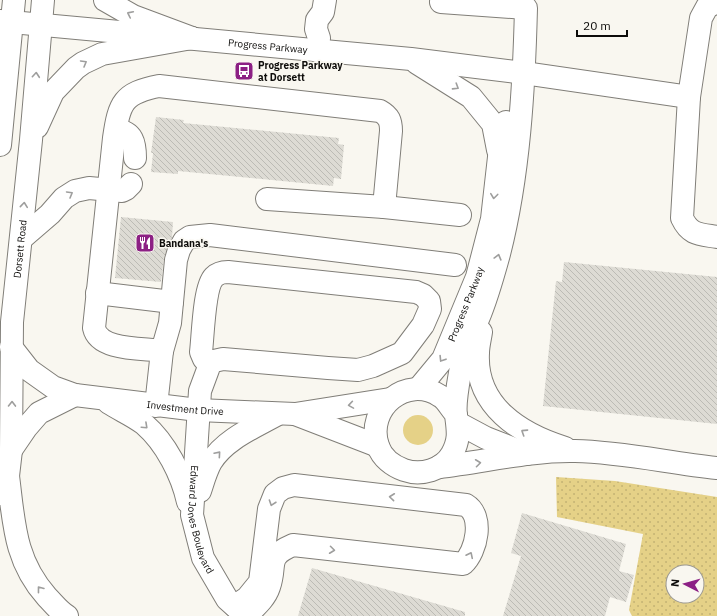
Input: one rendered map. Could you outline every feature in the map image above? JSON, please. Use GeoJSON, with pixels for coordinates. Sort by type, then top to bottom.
{"type":"FeatureCollection","features":[{"type":"Feature","properties":{"kind":"main road"},"geometry":{"type":"LineString","coordinates":[[0,145],[6,22],[14,0]]}},
{"type":"Feature","properties":{"kind":"main road","name":"Dorsett Road"},"geometry":{"type":"LineString","coordinates":[[0,497],[8,476],[11,450],[13,392],[11,348],[43,0]]}},
{"type":"Feature","properties":{"kind":"main road"},"geometry":{"type":"LineString","coordinates":[[105,0],[133,16],[192,38]]}},
{"type":"Feature","properties":{"kind":"main road"},"geometry":{"type":"LineString","coordinates":[[435,1],[526,8],[524,73],[689,97]]}},
{"type":"Feature","properties":{"kind":"main road"},"geometry":{"type":"LineString","coordinates":[[717,2],[707,6],[701,18],[689,97],[682,218],[687,229],[698,234],[717,237]]}},
{"type":"Feature","properties":{"kind":"main road"},"geometry":{"type":"LineString","coordinates":[[319,44],[328,33],[328,21],[324,6]]}},
{"type":"Feature","properties":{"kind":"main road","name":"Progress Parkway"},"geometry":{"type":"LineString","coordinates":[[6,22],[192,38],[319,44],[411,59],[524,73]]}},
{"type":"Feature","properties":{"kind":"main road"},"geometry":{"type":"LineString","coordinates":[[31,140],[53,92],[76,68],[83,63],[102,54],[192,38]]}},
{"type":"Feature","properties":{"kind":"main road"},"geometry":{"type":"LineString","coordinates":[[411,59],[471,97],[493,124],[499,157]]}},
{"type":"Feature","properties":{"kind":"main road","name":"Progress Parkway"},"geometry":{"type":"LineString","coordinates":[[419,388],[443,359],[477,277],[492,219],[499,157],[511,94],[524,73]]}},
{"type":"Feature","properties":{"kind":"main road","name":"Progress Parkway"},"geometry":{"type":"LineString","coordinates":[[488,295],[510,202],[524,73]]}},
{"type":"Feature","properties":{"kind":"main road"},"geometry":{"type":"LineString","coordinates":[[162,351],[112,345],[100,339],[94,328],[116,130],[121,108],[129,96],[144,89],[159,86],[380,111],[387,115],[391,123],[384,207]]}},
{"type":"Feature","properties":{"kind":"main road"},"geometry":{"type":"LineString","coordinates":[[116,130],[123,130],[132,138],[135,145],[135,158]]}},
{"type":"Feature","properties":{"kind":"main road"},"geometry":{"type":"LineString","coordinates":[[21,239],[50,214],[64,198],[75,191],[89,188],[122,191],[131,184]]}},
{"type":"Feature","properties":{"kind":"main road"},"geometry":{"type":"LineString","coordinates":[[267,198],[384,207],[460,215]]}},
{"type":"Feature","properties":{"kind":"main road"},"geometry":{"type":"LineString","coordinates":[[156,406],[162,351],[170,323],[176,260],[184,241],[190,237],[210,236],[455,266]]}},
{"type":"Feature","properties":{"kind":"main road"},"geometry":{"type":"LineString","coordinates":[[326,282],[329,250]]}},
{"type":"Feature","properties":{"kind":"main road"},"geometry":{"type":"LineString","coordinates":[[228,272],[416,292],[424,295],[429,301],[430,309],[423,325],[402,353],[373,366],[358,370],[223,359],[214,361],[210,364],[201,352],[208,290],[213,277],[220,273],[228,272]]}},
{"type":"Feature","properties":{"kind":"main road"},"geometry":{"type":"LineString","coordinates":[[97,293],[172,302]]}},
{"type":"Feature","properties":{"kind":"main road"},"geometry":{"type":"LineString","coordinates":[[439,467],[451,456],[458,440],[457,419],[463,360],[488,295]]}},
{"type":"Feature","properties":{"kind":"main road"},"geometry":{"type":"LineString","coordinates":[[488,295],[478,353],[479,370],[484,388],[499,412],[524,432],[543,442],[573,451]]}},
{"type":"Feature","properties":{"kind":"main road","name":"Investment Drive"},"geometry":{"type":"LineString","coordinates":[[11,348],[29,370],[53,387],[75,396],[198,410],[286,414],[390,399]]}},
{"type":"Feature","properties":{"kind":"main road","name":"Edward Jones Boulevard"},"geometry":{"type":"LineString","coordinates":[[210,364],[200,391],[192,515],[203,558],[227,599],[243,613]]}},
{"type":"Feature","properties":{"kind":"main road"},"geometry":{"type":"LineString","coordinates":[[528,454],[486,438],[457,419],[441,396],[419,388],[404,391],[390,399],[379,412],[375,429],[378,446],[385,458],[397,468],[410,472],[425,472],[439,467],[482,462],[528,454],[573,451],[611,452],[717,468]]}},
{"type":"Feature","properties":{"kind":"main road","name":"Investment Drive"},"geometry":{"type":"LineString","coordinates":[[11,450],[26,428],[39,413],[75,396]]}},
{"type":"Feature","properties":{"kind":"main road"},"geometry":{"type":"LineString","coordinates":[[100,398],[144,424],[161,444],[176,467],[185,490],[192,515]]}},
{"type":"Feature","properties":{"kind":"main road"},"geometry":{"type":"LineString","coordinates":[[192,515],[211,463],[225,447],[237,436],[286,414]]}},
{"type":"Feature","properties":{"kind":"main road","name":"Investment Drive"},"geometry":{"type":"LineString","coordinates":[[286,414],[378,446]]}},
{"type":"Feature","properties":{"kind":"main road"},"geometry":{"type":"LineString","coordinates":[[8,476],[14,528],[18,545],[27,570],[45,595],[59,611],[67,616]]}},
{"type":"Feature","properties":{"kind":"main road"},"geometry":{"type":"LineString","coordinates":[[294,486],[466,505],[473,509],[477,519],[477,531],[468,560],[463,564],[293,545],[282,550],[274,557],[269,586],[261,601],[243,613],[247,598],[260,582],[269,509],[275,494],[283,488],[294,486]]}},
{"type":"Feature","properties":{"kind":"shaded area"},"geometry":{"type":"Polygon","coordinates":[[[418,415],[429,419],[433,430],[429,441],[418,445],[407,441],[403,430],[407,419],[418,415]]]}},
{"type":"Feature","properties":{"kind":"shaded area"},"geometry":{"type":"Polygon","coordinates":[[[556,477],[615,481],[717,497],[717,616],[632,616],[629,610],[643,534],[557,517],[556,477]]]}},
{"type":"Feature","properties":{"kind":"building"},"geometry":{"type":"Polygon","coordinates":[[[156,117],[184,120],[183,123],[339,138],[338,144],[344,145],[341,179],[334,178],[333,186],[178,171],[178,174],[151,172],[153,153],[151,153],[156,117]]]}},
{"type":"Feature","properties":{"kind":"building","name":"Bandana's"},"geometry":{"type":"Polygon","coordinates":[[[121,217],[173,222],[172,237],[164,257],[161,282],[115,278],[121,217]]]}},
{"type":"Feature","properties":{"kind":"building"},"geometry":{"type":"Polygon","coordinates":[[[564,262],[717,277],[717,424],[543,406],[556,281],[562,282],[564,262]]]}},
{"type":"Feature","properties":{"kind":"building"},"geometry":{"type":"Polygon","coordinates":[[[522,513],[626,544],[619,571],[634,575],[626,602],[610,597],[605,616],[503,616],[521,556],[511,553],[522,513]]]}},
{"type":"Feature","properties":{"kind":"building"},"geometry":{"type":"Polygon","coordinates":[[[312,568],[465,612],[465,616],[298,616],[312,568]]]}},
{"type":"Feature","properties":{"kind":"place","name":"Progress Parkway at Dorsett"},"geometry":{"type":"Point","coordinates":[244,71]}},
{"type":"Feature","properties":{"kind":"place","name":"Bandana's"},"geometry":{"type":"Point","coordinates":[145,243]}}]}
